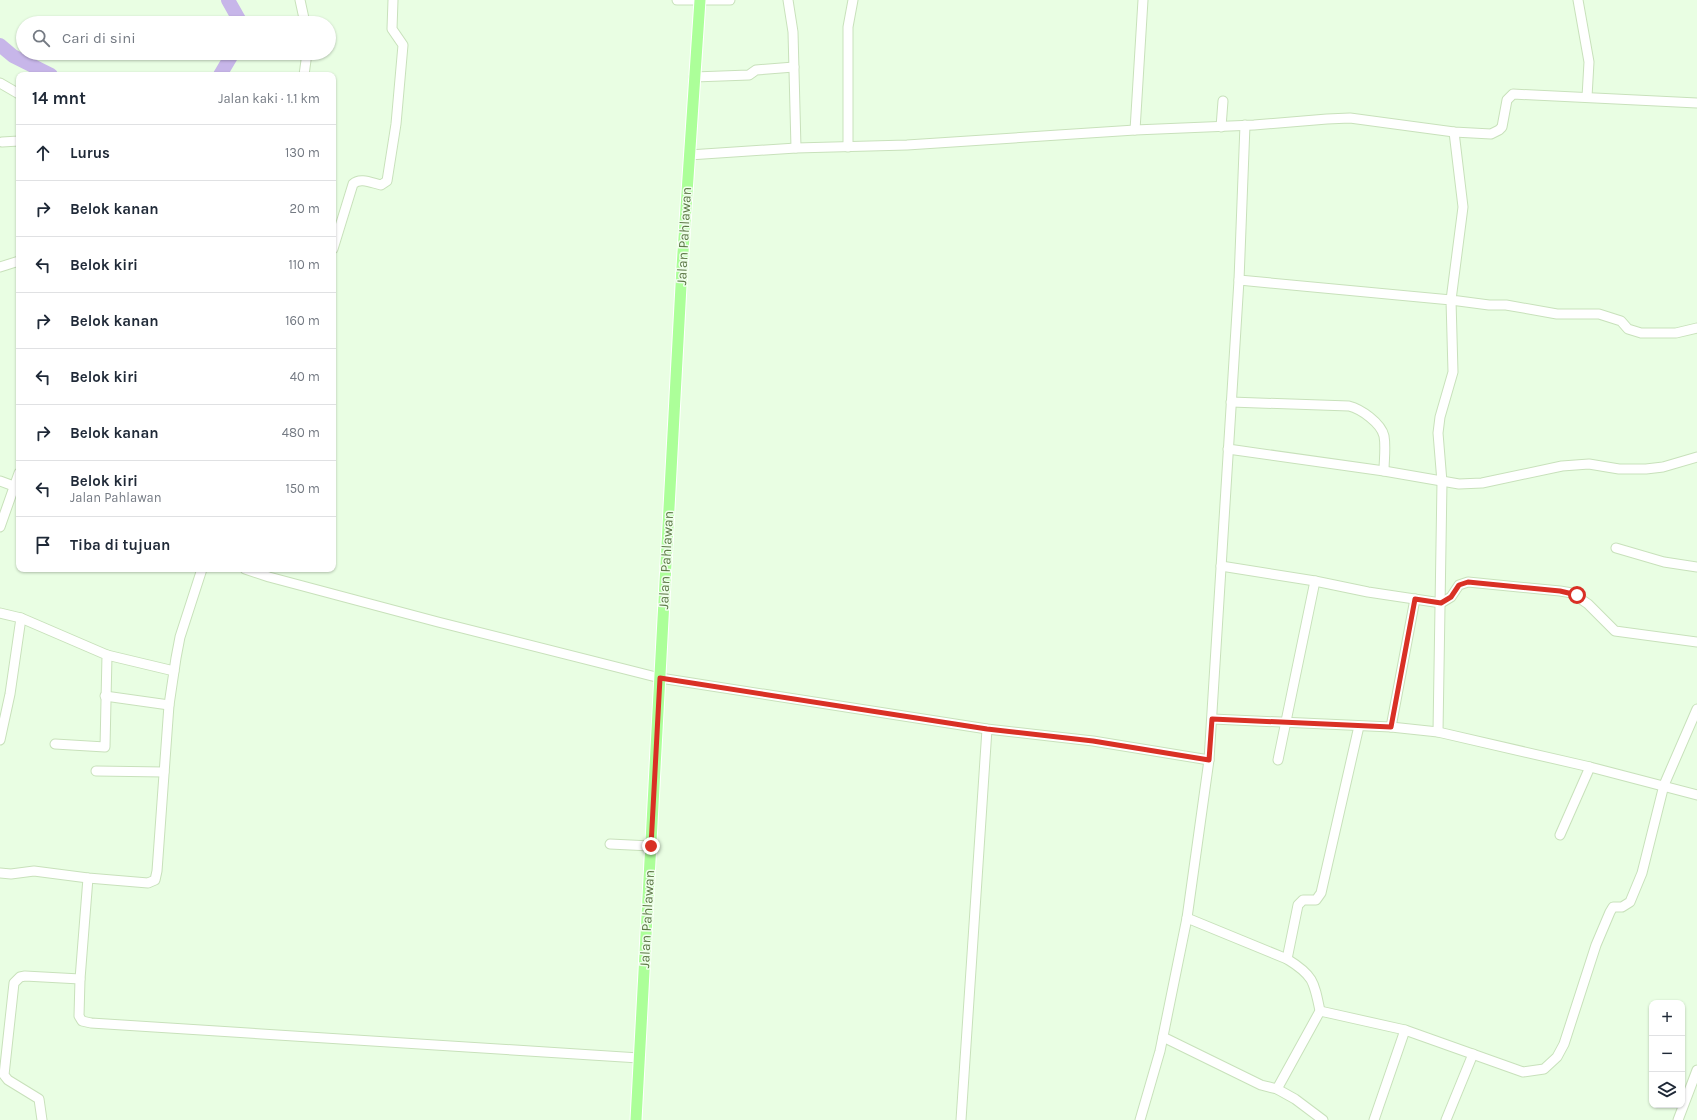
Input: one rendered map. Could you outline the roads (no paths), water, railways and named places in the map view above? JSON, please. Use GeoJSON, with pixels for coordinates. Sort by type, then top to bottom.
{"type":"FeatureCollection","features":[{"type":"Feature","properties":{"kind":"main road","name":"Jalan Pahlawan"},"geometry":{"type":"LineString","coordinates":[[636,1120],[689,155],[700,1]]}},
{"type":"Feature","properties":{"kind":"street"},"geometry":{"type":"LineString","coordinates":[[300,0],[303,16]]}},
{"type":"Feature","properties":{"kind":"street"},"geometry":{"type":"LineString","coordinates":[[337,221],[355,182],[363,181],[381,185],[387,181],[396,124],[403,45],[392,29],[393,0]]}},
{"type":"Feature","properties":{"kind":"street"},"geometry":{"type":"LineString","coordinates":[[677,0],[730,0]]}},
{"type":"Feature","properties":{"kind":"street"},"geometry":{"type":"LineString","coordinates":[[788,0],[793,32],[796,148]]}},
{"type":"Feature","properties":{"kind":"street"},"geometry":{"type":"LineString","coordinates":[[848,147],[848,27],[853,0]]}},
{"type":"Feature","properties":{"kind":"street"},"geometry":{"type":"LineString","coordinates":[[1134,130],[1143,0]]}},
{"type":"Feature","properties":{"kind":"street"},"geometry":{"type":"LineString","coordinates":[[1578,0],[1590,62],[1587,98]]}},
{"type":"Feature","properties":{"kind":"street"},"geometry":{"type":"LineString","coordinates":[[304,72],[306,60]]}},
{"type":"Feature","properties":{"kind":"street"},"geometry":{"type":"LineString","coordinates":[[694,77],[749,75],[756,70],[794,68]]}},
{"type":"Feature","properties":{"kind":"street"},"geometry":{"type":"LineString","coordinates":[[0,83],[16,92]]}},
{"type":"Feature","properties":{"kind":"street"},"geometry":{"type":"LineString","coordinates":[[689,155],[796,148],[907,145],[1350,118],[1454,132],[1490,134],[1499,130],[1504,122],[1507,100],[1513,94],[1697,103]]}},
{"type":"Feature","properties":{"kind":"street"},"geometry":{"type":"LineString","coordinates":[[1221,127],[1223,101]]}},
{"type":"Feature","properties":{"kind":"street"},"geometry":{"type":"LineString","coordinates":[[1140,1120],[1163,1038],[1187,918],[1209,760],[1239,280],[1245,125]]}},
{"type":"Feature","properties":{"kind":"street"},"geometry":{"type":"LineString","coordinates":[[1438,732],[1442,482],[1438,433],[1440,417],[1453,372],[1451,300],[1463,207],[1454,132]]}},
{"type":"Feature","properties":{"kind":"street"},"geometry":{"type":"LineString","coordinates":[[2,142],[16,141]]}},
{"type":"Feature","properties":{"kind":"street"},"geometry":{"type":"LineString","coordinates":[[0,267],[16,262]]}},
{"type":"Feature","properties":{"kind":"street"},"geometry":{"type":"LineString","coordinates":[[1239,280],[1489,305],[1506,305],[1557,314],[1599,314],[1620,321],[1628,329],[1641,333],[1676,333],[1697,328]]}},
{"type":"Feature","properties":{"kind":"street"},"geometry":{"type":"LineString","coordinates":[[1231,402],[1349,406],[1360,409],[1374,422],[1384,435],[1384,471]]}},
{"type":"Feature","properties":{"kind":"street"},"geometry":{"type":"LineString","coordinates":[[1228,449],[1384,471],[1459,484],[1482,483],[1517,474],[1568,465],[1589,464],[1619,469],[1658,468],[1697,457]]}},
{"type":"Feature","properties":{"kind":"street"},"geometry":{"type":"LineString","coordinates":[[0,481],[16,487]]}},
{"type":"Feature","properties":{"kind":"street"},"geometry":{"type":"LineString","coordinates":[[0,526],[16,489]]}},
{"type":"Feature","properties":{"kind":"street"},"geometry":{"type":"LineString","coordinates":[[1616,548],[1664,562],[1697,567]]}},
{"type":"Feature","properties":{"kind":"street"},"geometry":{"type":"LineString","coordinates":[[1222,566],[1315,581],[1368,592],[1441,603],[1451,597],[1459,585],[1468,582],[1560,591],[1572,593],[1582,600],[1615,631],[1697,642]]}},
{"type":"Feature","properties":{"kind":"street"},"geometry":{"type":"LineString","coordinates":[[0,873],[11,874],[34,871],[88,878],[148,883],[155,880],[157,871],[169,705],[174,671],[180,637],[201,572]]}},
{"type":"Feature","properties":{"kind":"street"},"geometry":{"type":"LineString","coordinates":[[270,573],[438,622],[660,678],[987,729],[1093,741],[1209,760]]}},
{"type":"Feature","properties":{"kind":"street"},"geometry":{"type":"LineString","coordinates":[[1278,760],[1315,581]]}},
{"type":"Feature","properties":{"kind":"street"},"geometry":{"type":"LineString","coordinates":[[1391,727],[1415,599]]}},
{"type":"Feature","properties":{"kind":"street"},"geometry":{"type":"LineString","coordinates":[[0,613],[21,618],[108,655],[174,671]]}},
{"type":"Feature","properties":{"kind":"street"},"geometry":{"type":"LineString","coordinates":[[0,740],[10,694],[21,618]]}},
{"type":"Feature","properties":{"kind":"street"},"geometry":{"type":"LineString","coordinates":[[56,744],[105,747],[108,655]]}},
{"type":"Feature","properties":{"kind":"street"},"geometry":{"type":"LineString","coordinates":[[106,696],[169,705]]}},
{"type":"Feature","properties":{"kind":"street"},"geometry":{"type":"LineString","coordinates":[[1320,1011],[1423,1035],[1523,1072],[1544,1069],[1557,1057],[1564,1044],[1596,945],[1610,912],[1613,908],[1622,907],[1630,902],[1642,872],[1664,785],[1697,709]]}},
{"type":"Feature","properties":{"kind":"street"},"geometry":{"type":"LineString","coordinates":[[1212,719],[1285,724],[1391,727],[1438,732],[1590,767],[1664,785],[1697,795]]}},
{"type":"Feature","properties":{"kind":"street"},"geometry":{"type":"LineString","coordinates":[[1286,959],[1298,905],[1303,900],[1316,900],[1321,892],[1359,726]]}},
{"type":"Feature","properties":{"kind":"street"},"geometry":{"type":"LineString","coordinates":[[962,1120],[987,729]]}},
{"type":"Feature","properties":{"kind":"street"},"geometry":{"type":"LineString","coordinates":[[1560,835],[1590,767]]}},
{"type":"Feature","properties":{"kind":"street"},"geometry":{"type":"LineString","coordinates":[[96,771],[164,772]]}},
{"type":"Feature","properties":{"kind":"street"},"geometry":{"type":"LineString","coordinates":[[610,844],[651,846]]}},
{"type":"Feature","properties":{"kind":"street"},"geometry":{"type":"LineString","coordinates":[[88,878],[80,979],[80,1016],[82,1021],[91,1023],[639,1058]]}},
{"type":"Feature","properties":{"kind":"street"},"geometry":{"type":"LineString","coordinates":[[1187,918],[1286,959],[1302,968],[1313,981],[1320,1011],[1277,1089]]}},
{"type":"Feature","properties":{"kind":"street"},"geometry":{"type":"LineString","coordinates":[[42,1120],[39,1098],[8,1080],[4,1075],[14,983],[20,977],[25,976],[80,979]]}},
{"type":"Feature","properties":{"kind":"street"},"geometry":{"type":"LineString","coordinates":[[1374,1120],[1405,1030]]}},
{"type":"Feature","properties":{"kind":"street"},"geometry":{"type":"LineString","coordinates":[[1163,1038],[1261,1085],[1277,1089],[1295,1098],[1323,1120]]}},
{"type":"Feature","properties":{"kind":"street"},"geometry":{"type":"LineString","coordinates":[[1446,1120],[1473,1054]]}},
{"type":"Feature","properties":{"kind":"street"},"geometry":{"type":"LineString","coordinates":[[1678,1120],[1697,1070]]}},
{"type":"Feature","properties":{"kind":"waterway"},"geometry":{"type":"LineString","coordinates":[[228,0],[237,16]]}},
{"type":"Feature","properties":{"kind":"waterway"},"geometry":{"type":"LineString","coordinates":[[0,45],[16,58]]}},
{"type":"Feature","properties":{"kind":"waterway"},"geometry":{"type":"LineString","coordinates":[[21,60],[45,72]]}},
{"type":"Feature","properties":{"kind":"waterway"},"geometry":{"type":"LineString","coordinates":[[222,72],[229,60]]}}]}
